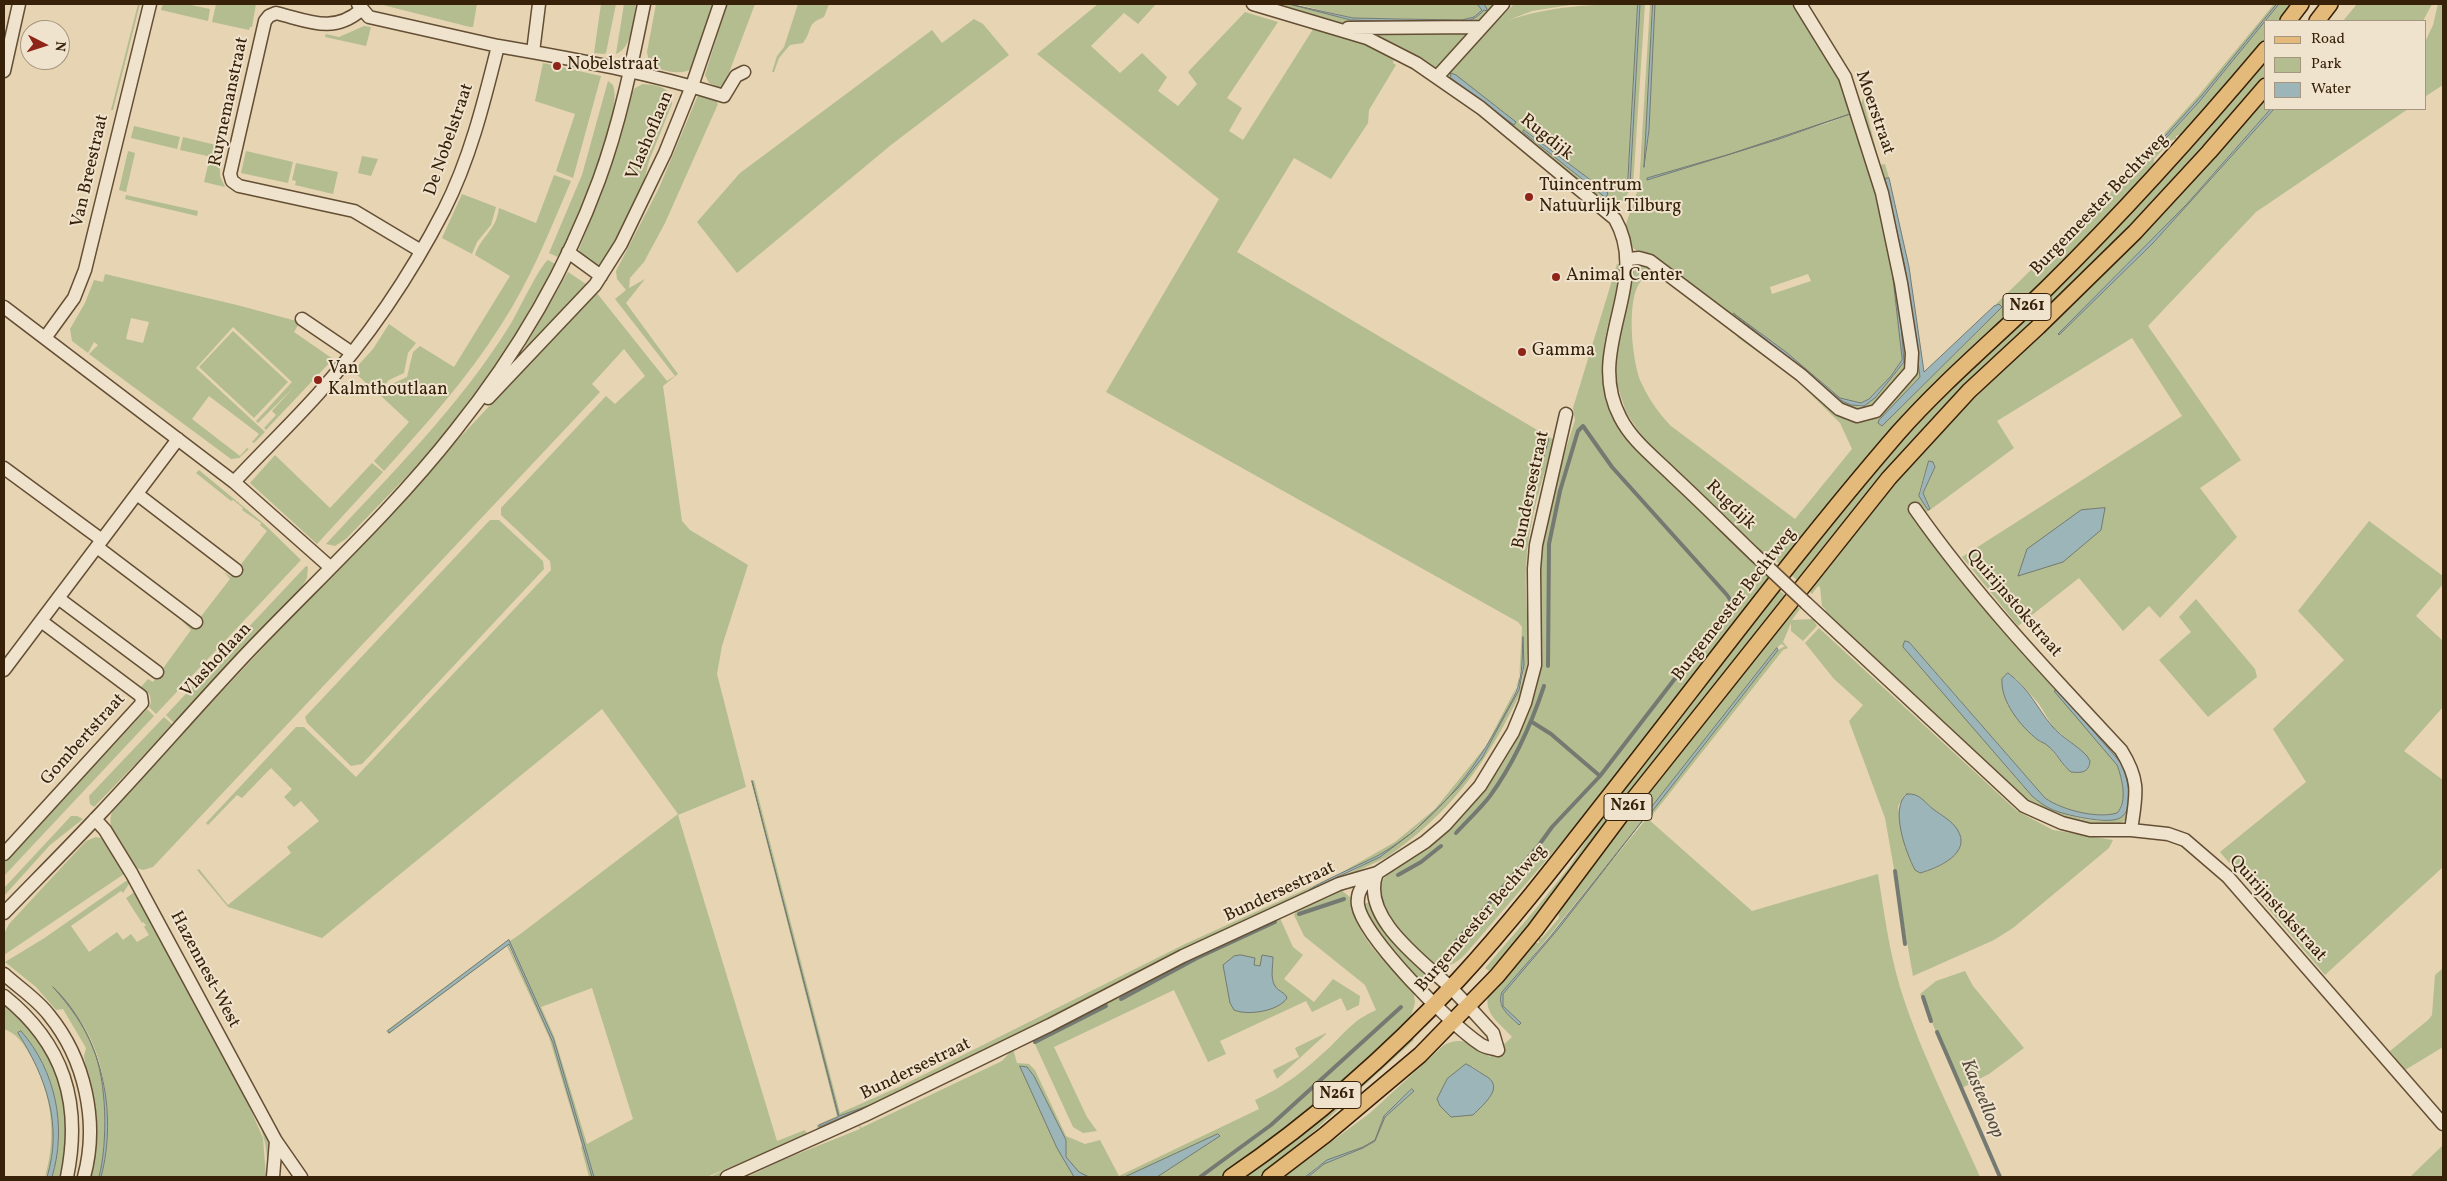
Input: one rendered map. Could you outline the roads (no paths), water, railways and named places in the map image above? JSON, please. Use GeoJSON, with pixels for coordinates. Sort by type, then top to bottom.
{"type":"FeatureCollection","features":[{"type":"Feature","properties":{"kind":"main road"},"geometry":{"type":"LineString","coordinates":[[2289,20],[2301,4]]}},
{"type":"Feature","properties":{"kind":"main road"},"geometry":{"type":"LineString","coordinates":[[2318,20],[2330,4]]}},
{"type":"Feature","properties":{"kind":"main road","name":"Burgemeester Bechtweg"},"geometry":{"type":"LineString","coordinates":[[1231,1177],[1316,1113],[1370,1066],[1451,988],[1542,882],[1818,528],[1900,431],[1959,370],[2118,217],[2193,136],[2264,51]]}},
{"type":"Feature","properties":{"kind":"main road","name":"N261"},"geometry":{"type":"LineString","coordinates":[[1270,1177],[1347,1117],[1420,1055],[1497,976],[1535,930],[1621,815],[1889,478],[1969,391],[2135,232],[2209,152],[2264,88]]}},
{"type":"Feature","properties":{"kind":"street"},"geometry":{"type":"LineString","coordinates":[[4,70],[19,4]]}},
{"type":"Feature","properties":{"kind":"street","name":"Van Breestraat"},"geometry":{"type":"LineString","coordinates":[[45,338],[74,298],[85,270],[150,4]]}},
{"type":"Feature","properties":{"kind":"street"},"geometry":{"type":"LineString","coordinates":[[533,52],[539,4]]}},
{"type":"Feature","properties":{"kind":"street","name":"Vlashoflaan"},"geometry":{"type":"LineString","coordinates":[[4,913],[95,820],[246,654],[405,490],[454,432],[513,350],[568,252],[599,181],[618,122],[644,4]]}},
{"type":"Feature","properties":{"kind":"street","name":"Vlashoflaan"},"geometry":{"type":"LineString","coordinates":[[454,432],[545,340],[601,276],[621,244],[665,153],[692,86],[720,4]]}},
{"type":"Feature","properties":{"kind":"street","name":"Rugdijk"},"geometry":{"type":"LineString","coordinates":[[1253,4],[1339,28],[1399,53],[1438,77],[1481,108],[1603,207],[1615,219],[1620,228],[1626,244],[1628,259],[1624,288],[1610,343],[1608,368],[1612,394],[1620,417],[1644,448],[1755,555],[2024,806],[2062,823],[2090,830],[2131,830]]}},
{"type":"Feature","properties":{"kind":"street"},"geometry":{"type":"LineString","coordinates":[[1438,77],[1480,27],[1503,4]]}},
{"type":"Feature","properties":{"kind":"street","name":"Moerstraat"},"geometry":{"type":"LineString","coordinates":[[1628,259],[1639,258],[1650,261],[1802,375],[1839,409],[1857,416],[1876,411],[1911,371],[1912,353],[1882,192],[1845,77],[1800,4]]}},
{"type":"Feature","properties":{"kind":"street"},"geometry":{"type":"LineString","coordinates":[[360,7],[369,17],[498,46],[630,72],[692,86],[724,96],[736,76],[744,72]]}},
{"type":"Feature","properties":{"kind":"street","name":"Ruynemanstraat"},"geometry":{"type":"LineString","coordinates":[[360,7],[341,24],[327,24],[276,14],[269,16],[264,22],[230,174],[232,181],[240,186],[354,211],[422,251]]}},
{"type":"Feature","properties":{"kind":"street"},"geometry":{"type":"LineString","coordinates":[[1339,28],[1480,27]]}},
{"type":"Feature","properties":{"kind":"street","name":"De Nobelstraat"},"geometry":{"type":"LineString","coordinates":[[234,482],[319,393],[352,353],[392,299],[422,251],[444,209],[463,164],[481,115],[498,46]]}},
{"type":"Feature","properties":{"kind":"street"},"geometry":{"type":"LineString","coordinates":[[568,252],[601,276]]}},
{"type":"Feature","properties":{"kind":"street"},"geometry":{"type":"LineString","coordinates":[[4,307],[234,482],[330,567]]}},
{"type":"Feature","properties":{"kind":"street"},"geometry":{"type":"LineString","coordinates":[[302,318],[352,353]]}},
{"type":"Feature","properties":{"kind":"street","name":"Bundersestraat"},"geometry":{"type":"LineString","coordinates":[[727,1177],[865,1115],[1025,1037],[1184,956],[1338,884],[1377,873],[1425,842],[1468,802],[1496,763],[1526,703],[1535,665],[1534,569],[1536,545],[1566,414]]}},
{"type":"Feature","properties":{"kind":"street"},"geometry":{"type":"LineString","coordinates":[[4,670],[178,439]]}},
{"type":"Feature","properties":{"kind":"street"},"geometry":{"type":"LineString","coordinates":[[5,473],[99,544],[196,622]]}},
{"type":"Feature","properties":{"kind":"street"},"geometry":{"type":"LineString","coordinates":[[137,494],[236,570]]}},
{"type":"Feature","properties":{"kind":"street","name":"Quirijnstokstraat"},"geometry":{"type":"LineString","coordinates":[[1915,509],[1951,560],[2024,646],[2121,750],[2130,764],[2136,783],[2131,830],[2168,834],[2185,840],[2228,876],[2443,1124]]}},
{"type":"Feature","properties":{"kind":"street"},"geometry":{"type":"LineString","coordinates":[[58,598],[157,672]]}},
{"type":"Feature","properties":{"kind":"street","name":"Gombertstraat"},"geometry":{"type":"LineString","coordinates":[[4,854],[142,703],[141,696],[41,621]]}},
{"type":"Feature","properties":{"kind":"street","name":"Hazennest-West"},"geometry":{"type":"LineString","coordinates":[[95,820],[105,830],[132,874],[276,1141],[301,1177]]}},
{"type":"Feature","properties":{"kind":"street"},"geometry":{"type":"LineString","coordinates":[[1377,873],[1373,882],[1373,892],[1378,908],[1392,930],[1451,988],[1493,1033],[1498,1050],[1481,1045],[1434,1003],[1392,961],[1371,934],[1357,904],[1359,893],[1367,880],[1377,873]]}},
{"type":"Feature","properties":{"kind":"street"},"geometry":{"type":"LineString","coordinates":[[4,974],[49,1014],[68,1043],[82,1076],[89,1105],[89,1141],[84,1177]]}},
{"type":"Feature","properties":{"kind":"street"},"geometry":{"type":"LineString","coordinates":[[4,996],[46,1038],[69,1093],[73,1117],[67,1177]]}},
{"type":"Feature","properties":{"kind":"street"},"geometry":{"type":"LineString","coordinates":[[273,1177],[276,1141]]}},
{"type":"Feature","properties":{"kind":"water"},"geometry":{"type":"Polygon","coordinates":[[[1289,4],[1353,18],[1462,20],[1474,17],[1482,10],[1477,4],[1484,4],[1487,11],[1484,10],[1473,19],[1459,23],[1351,20],[1289,4]]]}},
{"type":"Feature","properties":{"kind":"water"},"geometry":{"type":"Polygon","coordinates":[[[1638,4],[1640,4],[1630,185],[1628,185],[1638,4]]]}},
{"type":"Feature","properties":{"kind":"water"},"geometry":{"type":"Polygon","coordinates":[[[1653,4],[1655,4],[1649,130],[1644,167],[1653,4]]]}},
{"type":"Feature","properties":{"kind":"water"},"geometry":{"type":"Polygon","coordinates":[[[2277,4],[2279,4],[2264,20],[2199,102],[2121,187],[2120,186],[2203,94],[2277,4]]]}},
{"type":"Feature","properties":{"kind":"water"},"geometry":{"type":"Polygon","coordinates":[[[1451,73],[1516,122],[1514,125],[1451,78],[1451,73]]]}},
{"type":"Feature","properties":{"kind":"water"},"geometry":{"type":"Polygon","coordinates":[[[2270,110],[2273,110],[2153,243],[2059,335],[2058,334],[2186,205],[2270,110]]]}},
{"type":"Feature","properties":{"kind":"water"},"geometry":{"type":"Polygon","coordinates":[[[1850,114],[1779,139],[1647,180],[1647,178],[1730,154],[1850,114]]]}},
{"type":"Feature","properties":{"kind":"water"},"geometry":{"type":"Polygon","coordinates":[[[1524,130],[1608,193],[1606,198],[1523,132],[1524,130]]]}},
{"type":"Feature","properties":{"kind":"water"},"geometry":{"type":"Polygon","coordinates":[[[1889,178],[1909,267],[1924,372],[1994,306],[1999,304],[2002,307],[1882,426],[1878,423],[1879,420],[1920,377],[1905,267],[1885,179],[1889,178]]]}},
{"type":"Feature","properties":{"kind":"water"},"geometry":{"type":"Polygon","coordinates":[[[1893,278],[1900,311],[1904,362],[1875,398],[1864,406],[1851,405],[1842,401],[1733,313],[1786,352],[1840,398],[1861,403],[1869,399],[1891,376],[1902,360],[1893,278]]]}},
{"type":"Feature","properties":{"kind":"water"},"geometry":{"type":"Polygon","coordinates":[[[1929,461],[1933,462],[1935,467],[1923,493],[1930,509],[1928,510],[1919,496],[1929,461]]]}},
{"type":"Feature","properties":{"kind":"water"},"geometry":{"type":"Polygon","coordinates":[[[2105,508],[2101,530],[2063,562],[2018,576],[2027,549],[2081,510],[2105,508]]]}},
{"type":"Feature","properties":{"kind":"water"},"geometry":{"type":"Polygon","coordinates":[[[1523,637],[1524,665],[1519,690],[1482,758],[1451,795],[1492,737],[1514,696],[1521,672],[1523,637]]]}},
{"type":"Feature","properties":{"kind":"water"},"geometry":{"type":"Polygon","coordinates":[[[1905,641],[1909,642],[2045,798],[2070,810],[2100,815],[2117,813],[2123,796],[2121,776],[2117,765],[2054,691],[2057,690],[2122,764],[2129,792],[2128,808],[2125,814],[2114,820],[2096,820],[2057,811],[2039,802],[1903,647],[1905,641]]]}},
{"type":"Feature","properties":{"kind":"water"},"geometry":{"type":"Polygon","coordinates":[[[1777,648],[1778,650],[1650,814],[1648,812],[1777,648]]]}},
{"type":"Feature","properties":{"kind":"water"},"geometry":{"type":"Polygon","coordinates":[[[2008,673],[2022,685],[2056,730],[2087,756],[2090,761],[2086,770],[2071,772],[2046,744],[2031,735],[2019,721],[2004,696],[2002,679],[2008,673]]]}},
{"type":"Feature","properties":{"kind":"water"},"geometry":{"type":"Polygon","coordinates":[[[752,781],[839,1116],[873,1104],[819,1127],[819,1125],[838,1117],[752,781]]]}},
{"type":"Feature","properties":{"kind":"water"},"geometry":{"type":"Polygon","coordinates":[[[1907,794],[1922,798],[1955,826],[1961,838],[1957,852],[1951,858],[1936,867],[1920,873],[1915,870],[1911,862],[1899,819],[1899,809],[1902,800],[1907,794]]]}},
{"type":"Feature","properties":{"kind":"water"},"geometry":{"type":"Polygon","coordinates":[[[1446,800],[1435,812],[1417,828],[1446,800]]]}},
{"type":"Feature","properties":{"kind":"water"},"geometry":{"type":"Polygon","coordinates":[[[1643,820],[1559,928],[1503,994],[1503,1006],[1521,1023],[1519,1025],[1502,1006],[1502,992],[1549,938],[1643,820]]]}},
{"type":"Feature","properties":{"kind":"water"},"geometry":{"type":"Polygon","coordinates":[[[1417,828],[1380,857],[1308,891],[1379,855],[1417,828]]]}},
{"type":"Feature","properties":{"kind":"water"},"geometry":{"type":"Polygon","coordinates":[[[509,940],[554,1040],[594,1177],[592,1177],[553,1043],[509,944],[389,1033],[388,1031],[509,940]]]}},
{"type":"Feature","properties":{"kind":"water"},"geometry":{"type":"Polygon","coordinates":[[[1241,955],[1255,958],[1254,965],[1260,966],[1262,955],[1273,957],[1272,972],[1275,986],[1287,998],[1283,1002],[1263,1011],[1240,1012],[1234,1010],[1230,1003],[1223,965],[1234,956],[1241,955]]]}},
{"type":"Feature","properties":{"kind":"water"},"geometry":{"type":"Polygon","coordinates":[[[53,987],[70,1006],[84,1027],[87,1035],[81,1023],[53,987]]]}},
{"type":"Feature","properties":{"kind":"water"},"geometry":{"type":"Polygon","coordinates":[[[21,1031],[43,1064],[55,1100],[58,1119],[58,1139],[52,1177],[47,1177],[53,1139],[49,1102],[37,1067],[18,1033],[21,1031]]]}},
{"type":"Feature","properties":{"kind":"water"},"geometry":{"type":"Polygon","coordinates":[[[98,1063],[102,1075],[108,1126],[106,1152],[101,1177],[99,1177],[104,1147],[105,1112],[98,1063]]]}},
{"type":"Feature","properties":{"kind":"water"},"geometry":{"type":"Polygon","coordinates":[[[1466,1064],[1490,1079],[1493,1089],[1488,1100],[1473,1115],[1451,1117],[1440,1106],[1437,1099],[1447,1079],[1466,1064]]]}},
{"type":"Feature","properties":{"kind":"water"},"geometry":{"type":"Polygon","coordinates":[[[1020,1066],[1027,1067],[1034,1076],[1066,1140],[1066,1157],[1079,1172],[1089,1177],[1074,1177],[1057,1148],[1020,1066]]]}},
{"type":"Feature","properties":{"kind":"water"},"geometry":{"type":"Polygon","coordinates":[[[1412,1089],[1414,1091],[1385,1117],[1375,1141],[1363,1148],[1324,1164],[1308,1177],[1305,1177],[1327,1160],[1363,1147],[1375,1140],[1384,1116],[1412,1089]]]}},
{"type":"Feature","properties":{"kind":"water"},"geometry":{"type":"Polygon","coordinates":[[[1218,1134],[1220,1136],[1157,1177],[1125,1177],[1218,1134]]]}},
{"type":"Feature","properties":{"kind":"waterway"},"geometry":{"type":"LineString","coordinates":[[1448,951],[1539,845],[1552,827],[1600,776],[1730,607],[1731,601],[1727,595],[1612,467],[1583,426],[1578,431],[1560,491],[1549,544],[1548,666]]}},
{"type":"Feature","properties":{"kind":"waterway"},"geometry":{"type":"LineString","coordinates":[[1540,465],[1547,440]]}},
{"type":"Feature","properties":{"kind":"waterway"},"geometry":{"type":"LineString","coordinates":[[1456,833],[1486,801],[1507,770],[1528,729],[1544,686]]}},
{"type":"Feature","properties":{"kind":"waterway"},"geometry":{"type":"LineString","coordinates":[[1532,722],[1551,734],[1600,776]]}},
{"type":"Feature","properties":{"kind":"waterway"},"geometry":{"type":"LineString","coordinates":[[1398,875],[1421,862],[1441,846]]}},
{"type":"Feature","properties":{"kind":"waterway","name":"Kasteelloop"},"geometry":{"type":"LineString","coordinates":[[1895,871],[1905,944]]}},
{"type":"Feature","properties":{"kind":"waterway"},"geometry":{"type":"LineString","coordinates":[[1299,914],[1344,899]]}},
{"type":"Feature","properties":{"kind":"waterway"},"geometry":{"type":"LineString","coordinates":[[1121,999],[1197,958],[1275,922]]}},
{"type":"Feature","properties":{"kind":"waterway","name":"Kasteelloop"},"geometry":{"type":"LineString","coordinates":[[1923,997],[1931,1021]]}},
{"type":"Feature","properties":{"kind":"waterway"},"geometry":{"type":"LineString","coordinates":[[1035,1042],[1106,1006]]}},
{"type":"Feature","properties":{"kind":"waterway"},"geometry":{"type":"LineString","coordinates":[[1200,1177],[1271,1125],[1401,1007]]}},
{"type":"Feature","properties":{"kind":"waterway","name":"Kasteelloop"},"geometry":{"type":"LineString","coordinates":[[1937,1032],[2000,1177]]}},
{"type":"Feature","properties":{"kind":"place","name":"Nobelstraat"},"geometry":{"type":"Point","coordinates":[557,66]}},
{"type":"Feature","properties":{"kind":"place","name":"Tuincentrum Natuurlijk Tilburg"},"geometry":{"type":"Point","coordinates":[1529,197]}},
{"type":"Feature","properties":{"kind":"place","name":"Animal Center"},"geometry":{"type":"Point","coordinates":[1556,277]}},
{"type":"Feature","properties":{"kind":"place","name":"Gamma"},"geometry":{"type":"Point","coordinates":[1522,352]}},
{"type":"Feature","properties":{"kind":"place","name":"Van Kalmthoutlaan"},"geometry":{"type":"Point","coordinates":[318,380]}}]}
